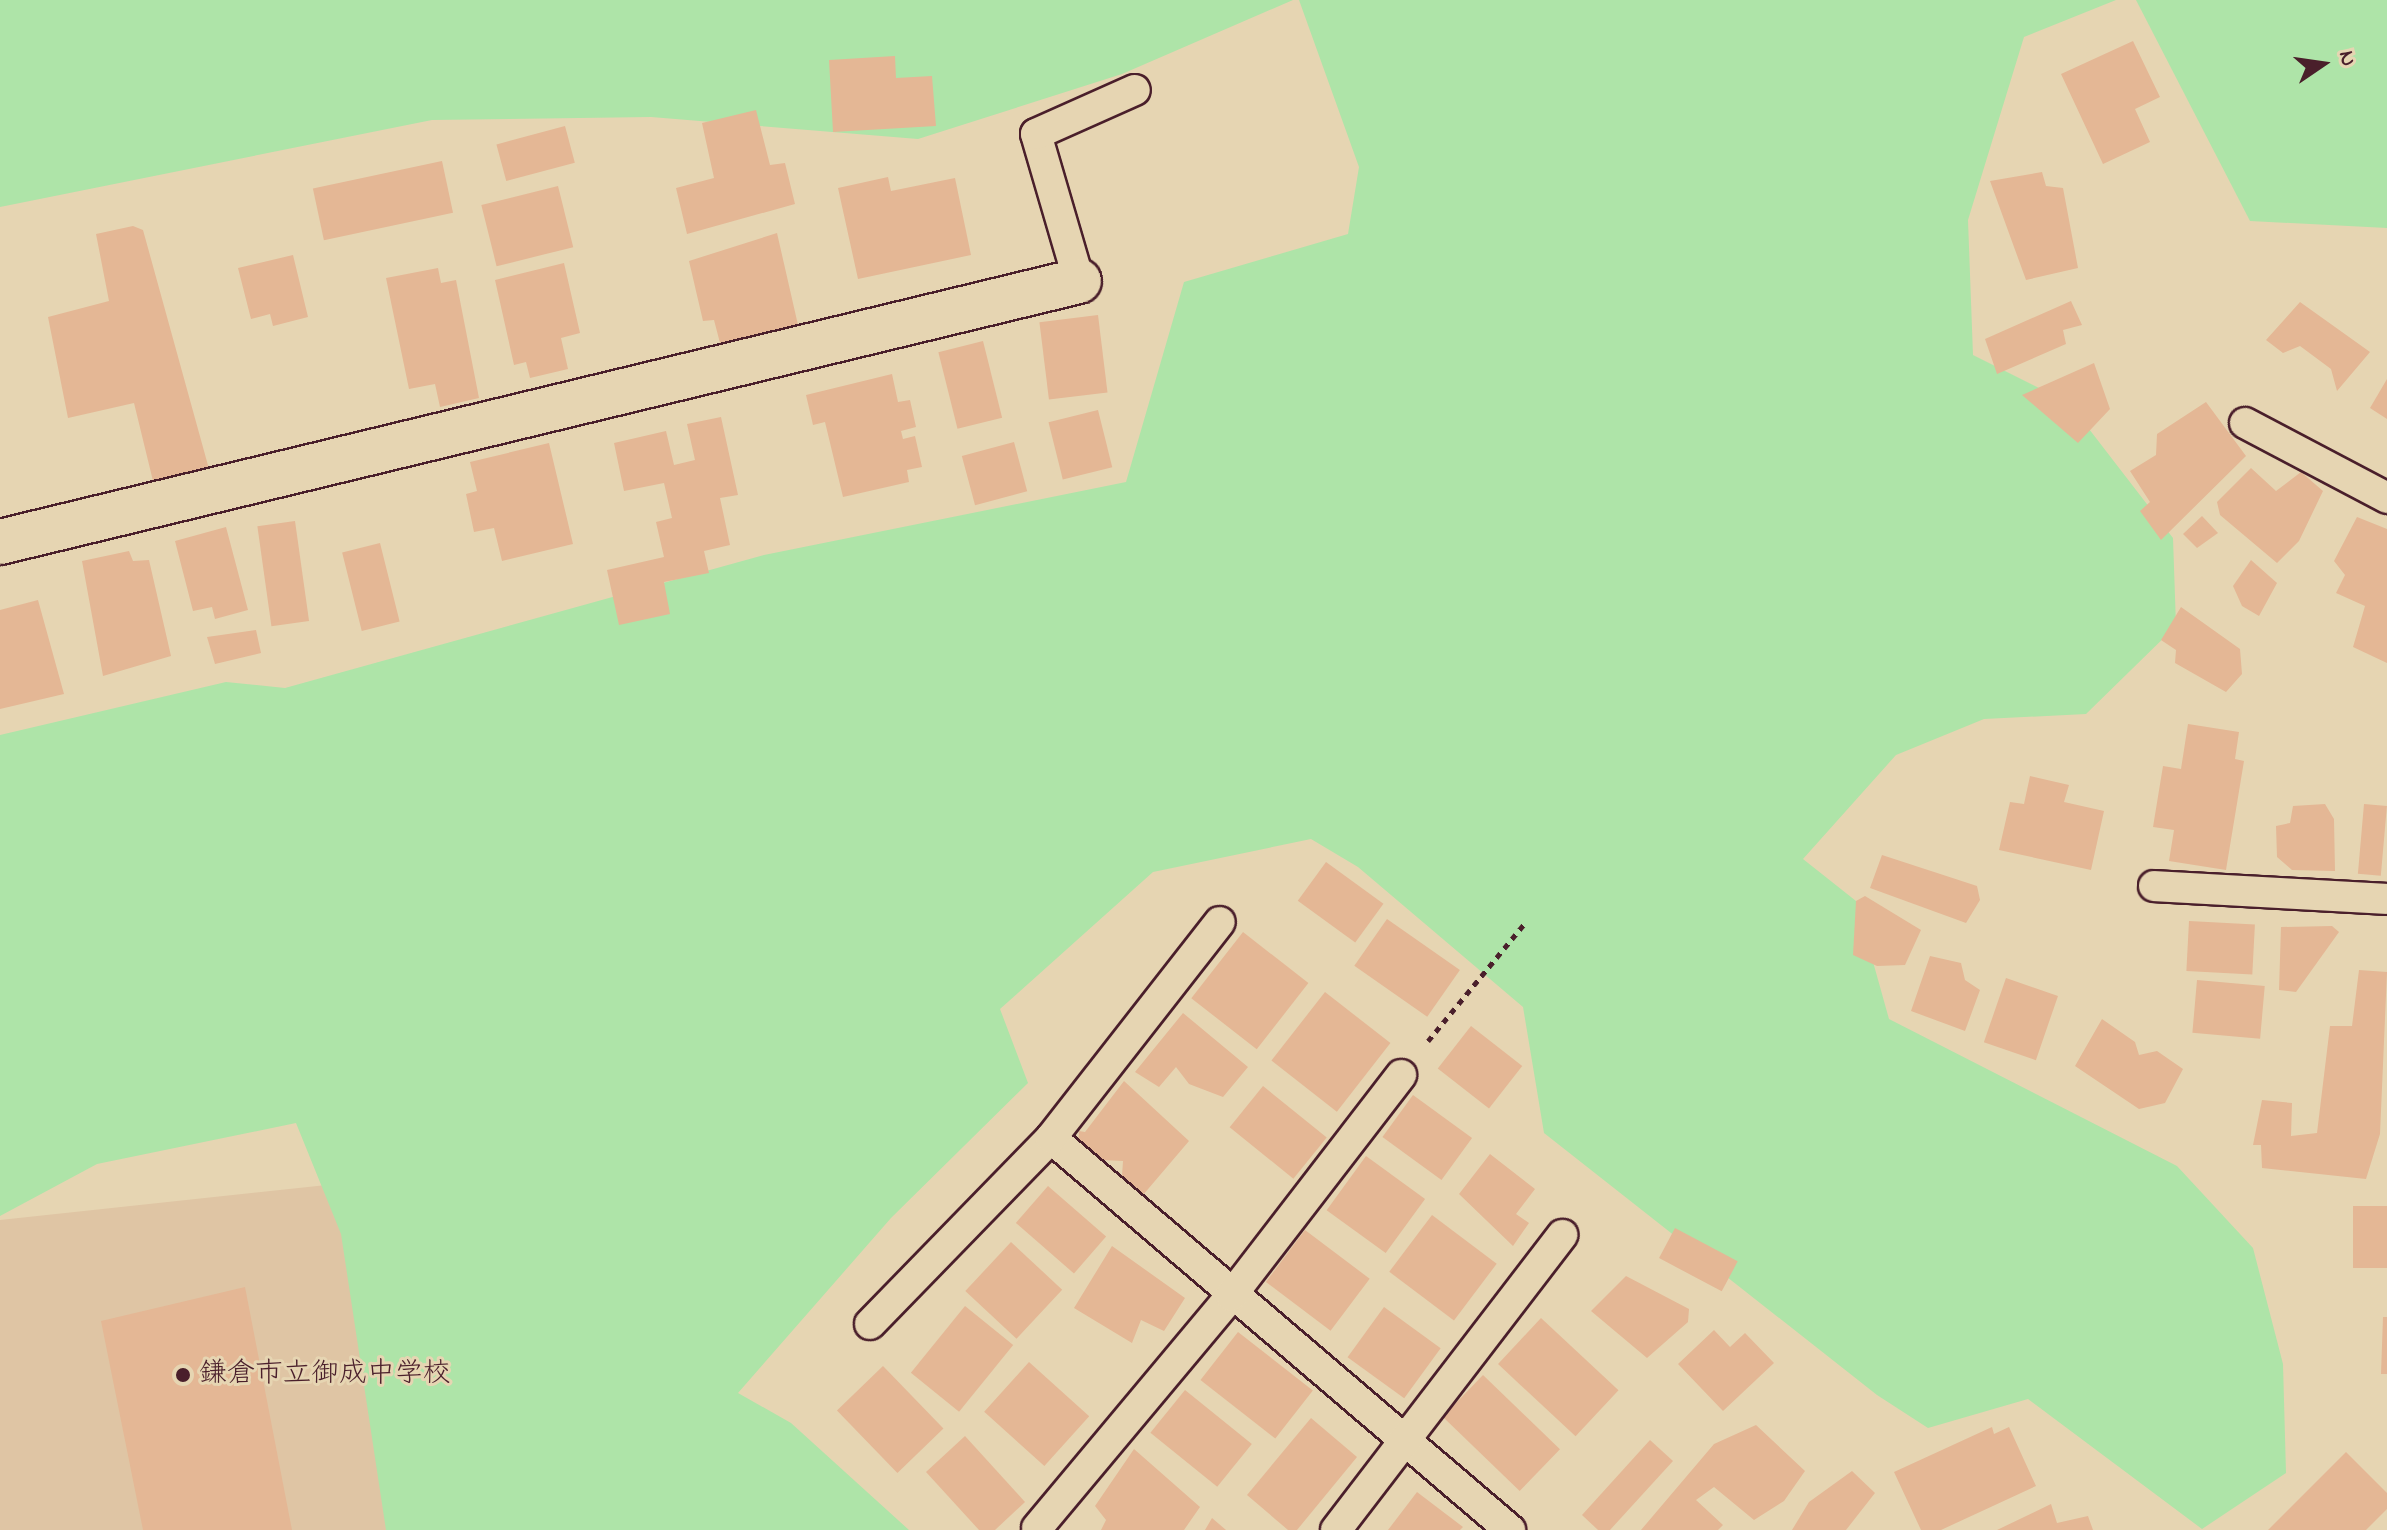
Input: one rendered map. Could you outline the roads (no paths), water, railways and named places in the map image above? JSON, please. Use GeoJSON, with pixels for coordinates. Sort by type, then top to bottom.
{"type":"FeatureCollection","features":[{"type":"Feature","properties":{"kind":"street"},"geometry":{"type":"LineString","coordinates":[[0,542],[1079,281]]}},
{"type":"Feature","properties":{"kind":"lane"},"geometry":{"type":"LineString","coordinates":[[1079,281],[1036,134],[1135,90]]}},
{"type":"Feature","properties":{"kind":"lane"},"geometry":{"type":"LineString","coordinates":[[2245,423],[2387,498]]}},
{"type":"Feature","properties":{"kind":"lane"},"geometry":{"type":"LineString","coordinates":[[2154,886],[2387,899]]}},
{"type":"Feature","properties":{"kind":"lane"},"geometry":{"type":"LineString","coordinates":[[870,1324],[1051,1138],[1220,922]]}},
{"type":"Feature","properties":{"kind":"lane"},"geometry":{"type":"LineString","coordinates":[[1037,1528],[1231,1296],[1401,1075]]}},
{"type":"Feature","properties":{"kind":"lane"},"geometry":{"type":"LineString","coordinates":[[1051,1138],[1231,1296],[1510,1530]]}},
{"type":"Feature","properties":{"kind":"lane"},"geometry":{"type":"LineString","coordinates":[[1336,1530],[1562,1235]]}},
{"type":"Feature","properties":{"kind":"place","name":"鎌倉市立御成中学校"},"geometry":{"type":"Point","coordinates":[183,1375]}}]}
